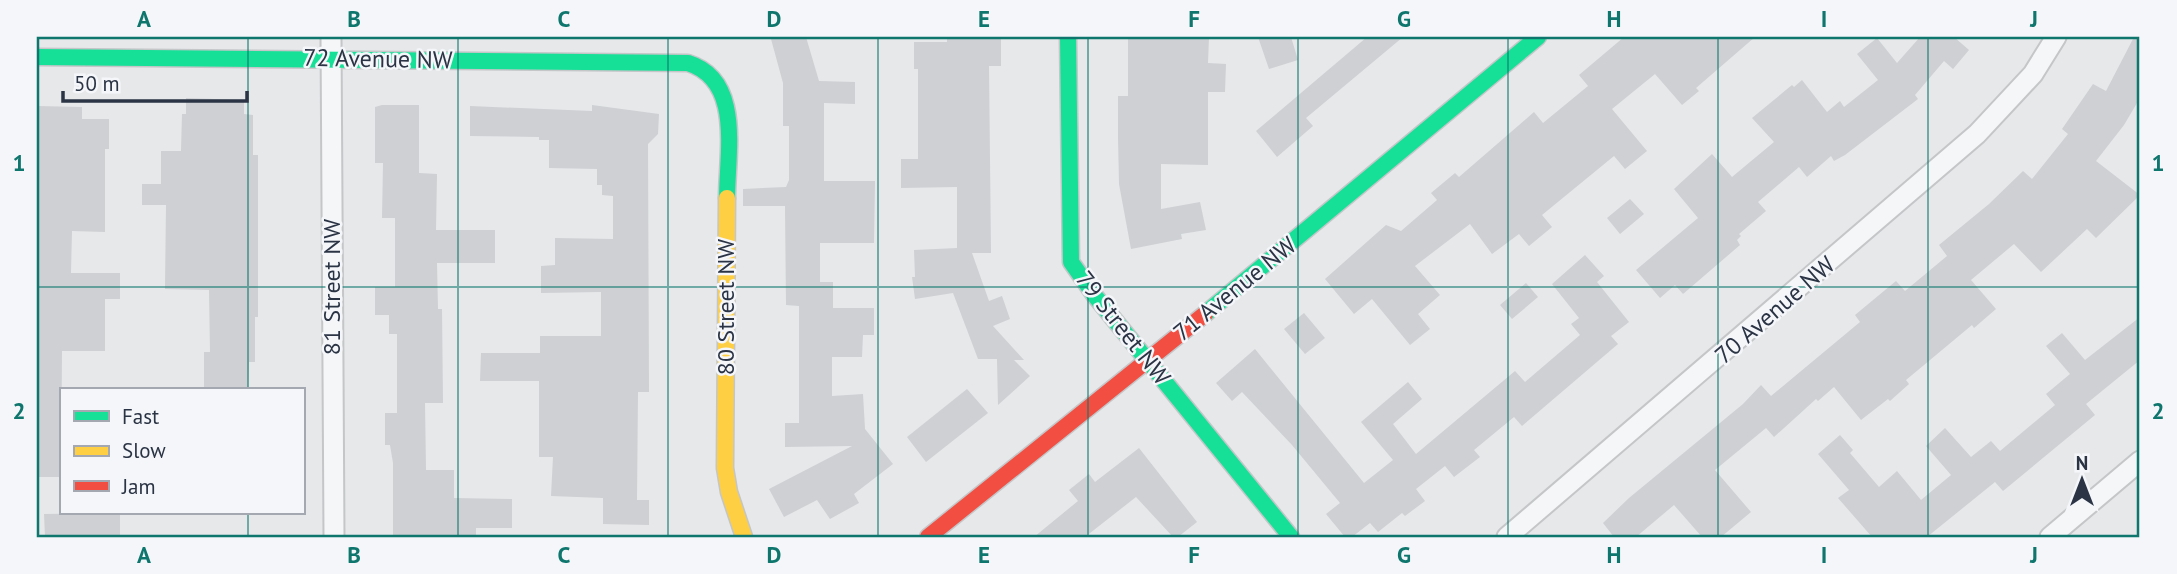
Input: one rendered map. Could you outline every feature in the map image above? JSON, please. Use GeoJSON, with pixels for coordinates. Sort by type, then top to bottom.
{"type":"FeatureCollection","features":[{"type":"Feature","properties":{"kind":"street","name":"81 Street NW"},"geometry":{"type":"LineString","coordinates":[[331,37],[334,537]]}},
{"type":"Feature","properties":{"kind":"street","name":"79 Street NW"},"geometry":{"type":"LineString","coordinates":[[1068,37],[1071,262],[1291,537]]}},
{"type":"Feature","properties":{"kind":"street","name":"71 Avenue NW"},"geometry":{"type":"LineString","coordinates":[[928,537],[1538,37]]}},
{"type":"Feature","properties":{"kind":"street","name":"70 Avenue NW"},"geometry":{"type":"LineString","coordinates":[[1507,537],[1977,134],[2033,74],[2056,37]]}},
{"type":"Feature","properties":{"kind":"street","name":"72 Avenue NW"},"geometry":{"type":"LineString","coordinates":[[37,57],[677,61],[689,62],[716,77]]}},
{"type":"Feature","properties":{"kind":"street","name":"80 Street NW"},"geometry":{"type":"LineString","coordinates":[[716,77],[724,93],[727,111],[725,468],[729,492],[744,537]]}},
{"type":"Feature","properties":{"kind":"street"},"geometry":{"type":"LineString","coordinates":[[2050,537],[2140,461]]}},
{"type":"Feature","properties":{"kind":"building"},"geometry":{"type":"Polygon","coordinates":[[[806,37],[819,81],[855,82],[855,104],[824,103],[824,181],[875,181],[874,243],[820,243],[820,282],[833,282],[833,308],[874,308],[874,335],[863,335],[862,357],[832,357],[832,396],[863,394],[865,429],[893,464],[854,494],[859,503],[830,519],[817,500],[784,517],[769,489],[852,446],[785,447],[785,423],[799,423],[799,306],[786,305],[785,206],[743,206],[743,189],[786,187],[789,180],[789,126],[783,126],[783,83],[771,39],[806,37]]]}},
{"type":"Feature","properties":{"kind":"building"},"geometry":{"type":"Polygon","coordinates":[[[947,37],[1001,37],[1001,66],[989,66],[991,253],[972,253],[989,301],[1002,296],[1010,319],[993,326],[1024,360],[1014,360],[1030,376],[998,405],[997,359],[978,359],[953,293],[915,299],[912,277],[915,277],[914,250],[957,248],[957,187],[901,188],[901,159],[918,159],[918,69],[914,69],[914,42],[947,42],[947,37]]]}},
{"type":"Feature","properties":{"kind":"building"},"geometry":{"type":"Polygon","coordinates":[[[1128,37],[1209,37],[1208,63],[1226,64],[1225,92],[1208,92],[1208,165],[1161,164],[1161,209],[1200,202],[1206,230],[1181,234],[1182,239],[1131,249],[1119,184],[1118,137],[1118,96],[1128,96],[1128,37]]]}},
{"type":"Feature","properties":{"kind":"building"},"geometry":{"type":"Polygon","coordinates":[[[1258,37],[1291,37],[1298,60],[1269,69],[1258,37]]]}},
{"type":"Feature","properties":{"kind":"building"},"geometry":{"type":"Polygon","coordinates":[[[1367,37],[1403,37],[1306,118],[1313,126],[1277,157],[1256,131],[1367,37]]]}},
{"type":"Feature","properties":{"kind":"building"},"geometry":{"type":"Polygon","coordinates":[[[1624,37],[1755,37],[1696,88],[1699,91],[1682,105],[1655,74],[1612,109],[1647,151],[1625,169],[1614,156],[1542,215],[1552,227],[1529,246],[1519,234],[1492,254],[1470,224],[1415,266],[1440,295],[1418,314],[1430,329],[1410,345],[1372,299],[1354,314],[1325,279],[1386,225],[1401,231],[1437,200],[1431,193],[1455,173],[1459,177],[1534,112],[1543,123],[1588,86],[1579,75],[1624,37]]]}},
{"type":"Feature","properties":{"kind":"building"},"geometry":{"type":"Polygon","coordinates":[[[1920,37],[1954,37],[1969,50],[1953,69],[1944,61],[1915,95],[1918,99],[1845,155],[1834,161],[1831,156],[1807,177],[1799,167],[1758,202],[1766,211],[1739,234],[1741,236],[1737,240],[1740,245],[1683,294],[1675,285],[1660,298],[1636,270],[1698,218],[1674,189],[1712,154],[1732,177],[1774,142],[1752,118],[1792,85],[1794,87],[1802,80],[1827,112],[1840,101],[1844,107],[1878,80],[1857,54],[1877,38],[1897,63],[1920,37]]]}},
{"type":"Feature","properties":{"kind":"building"},"geometry":{"type":"Polygon","coordinates":[[[2134,37],[2140,37],[2140,98],[2124,125],[2096,161],[2140,195],[2096,238],[2087,229],[2041,272],[2014,244],[1971,280],[1996,309],[1974,328],[1972,325],[1906,380],[1909,384],[1890,401],[1888,399],[1861,420],[1834,387],[1818,401],[1816,399],[1774,437],[1766,428],[1715,470],[1751,512],[1721,537],[1702,537],[1674,505],[1636,537],[1614,537],[1603,523],[1629,498],[1743,404],[1761,385],[1771,396],[1860,322],[1855,315],[1896,281],[1905,291],[1947,256],[1939,245],[1989,204],[2023,171],[2032,179],[2068,134],[2062,129],[2093,84],[2106,91],[2134,37]]]}},
{"type":"Feature","properties":{"kind":"building"},"geometry":{"type":"Polygon","coordinates":[[[186,98],[244,100],[244,114],[253,115],[253,155],[258,155],[258,317],[255,317],[255,362],[249,362],[248,388],[204,388],[204,352],[210,352],[209,290],[165,289],[166,205],[142,205],[142,184],[161,184],[161,151],[181,151],[182,114],[186,114],[186,98]]]}},
{"type":"Feature","properties":{"kind":"building"},"geometry":{"type":"Polygon","coordinates":[[[419,105],[419,173],[437,174],[436,230],[495,230],[495,263],[437,263],[438,309],[442,309],[443,403],[425,403],[426,470],[454,470],[454,498],[512,499],[512,528],[476,528],[476,537],[393,537],[393,463],[390,445],[385,445],[385,413],[397,413],[397,334],[389,334],[389,315],[375,315],[375,287],[395,287],[395,218],[382,218],[383,163],[375,163],[375,107],[419,105]]]}},
{"type":"Feature","properties":{"kind":"building"},"geometry":{"type":"Polygon","coordinates":[[[592,105],[659,114],[658,134],[648,144],[649,392],[638,392],[637,500],[649,500],[649,525],[603,524],[603,498],[551,496],[553,457],[539,457],[539,381],[480,381],[481,353],[540,353],[540,336],[601,336],[601,292],[541,293],[541,266],[555,265],[555,238],[613,239],[613,196],[602,195],[602,185],[597,185],[597,169],[549,168],[549,140],[539,140],[539,137],[470,136],[470,106],[592,111],[592,105]]]}},
{"type":"Feature","properties":{"kind":"building"},"geometry":{"type":"Polygon","coordinates":[[[37,106],[82,107],[82,119],[109,119],[109,149],[105,149],[105,232],[72,231],[71,273],[120,273],[120,299],[105,299],[105,351],[62,351],[60,477],[37,477],[37,106]]]}},
{"type":"Feature","properties":{"kind":"building"},"geometry":{"type":"Polygon","coordinates":[[[1630,199],[1644,214],[1620,234],[1607,218],[1630,199]]]}},
{"type":"Feature","properties":{"kind":"building"},"geometry":{"type":"Polygon","coordinates":[[[1585,255],[1604,276],[1597,282],[1629,322],[1611,336],[1618,344],[1522,426],[1514,417],[1474,450],[1480,457],[1454,477],[1445,466],[1416,489],[1425,501],[1405,516],[1402,513],[1378,532],[1370,523],[1352,537],[1345,537],[1326,514],[1340,503],[1292,445],[1242,392],[1232,401],[1216,383],[1255,349],[1364,483],[1393,460],[1361,422],[1408,382],[1422,399],[1393,424],[1416,454],[1515,371],[1525,382],[1580,335],[1571,324],[1579,318],[1552,284],[1585,255]]]}},
{"type":"Feature","properties":{"kind":"building"},"geometry":{"type":"Polygon","coordinates":[[[1526,283],[1538,297],[1512,319],[1500,305],[1526,283]]]}},
{"type":"Feature","properties":{"kind":"building"},"geometry":{"type":"Polygon","coordinates":[[[1304,313],[1325,338],[1305,354],[1284,329],[1304,313]]]}},
{"type":"Feature","properties":{"kind":"building"},"geometry":{"type":"Polygon","coordinates":[[[2140,317],[2140,360],[2086,404],[2095,415],[2003,491],[1995,482],[1927,537],[1872,537],[1838,498],[1849,490],[1818,454],[1840,435],[1853,450],[1850,453],[1879,487],[1897,471],[1921,500],[1951,475],[1926,446],[1945,428],[1971,457],[1991,441],[2000,451],[2055,405],[2046,394],[2070,374],[2046,346],[2062,333],[2085,360],[2140,317]]]}},
{"type":"Feature","properties":{"kind":"building"},"geometry":{"type":"Polygon","coordinates":[[[967,389],[988,413],[926,462],[907,437],[967,389]]]}},
{"type":"Feature","properties":{"kind":"building"},"geometry":{"type":"Polygon","coordinates":[[[1139,448],[1197,522],[1178,537],[1173,537],[1136,497],[1085,537],[1034,537],[1078,501],[1069,490],[1089,474],[1095,482],[1139,448]]]}},
{"type":"Feature","properties":{"kind":"building"},"geometry":{"type":"Polygon","coordinates":[[[44,514],[120,514],[120,536],[45,537],[44,514]]]}},
{"type":"Feature","properties":{"kind":"traffic: fast"},"geometry":{"type":"LineString","coordinates":[[1068,37],[1071,262],[1095,296],[1291,537]]}},
{"type":"Feature","properties":{"kind":"traffic: fast"},"geometry":{"type":"LineString","coordinates":[[1205,314],[1538,37]]}},
{"type":"Feature","properties":{"kind":"traffic: fast"},"geometry":{"type":"LineString","coordinates":[[37,57],[688,63],[705,72],[717,85],[725,101],[729,140],[727,198]]}},
{"type":"Feature","properties":{"kind":"traffic: slow"},"geometry":{"type":"LineString","coordinates":[[727,198],[725,468],[729,492],[744,537]]}},
{"type":"Feature","properties":{"kind":"traffic: jam"},"geometry":{"type":"LineString","coordinates":[[928,537],[1205,314]]}}]}
